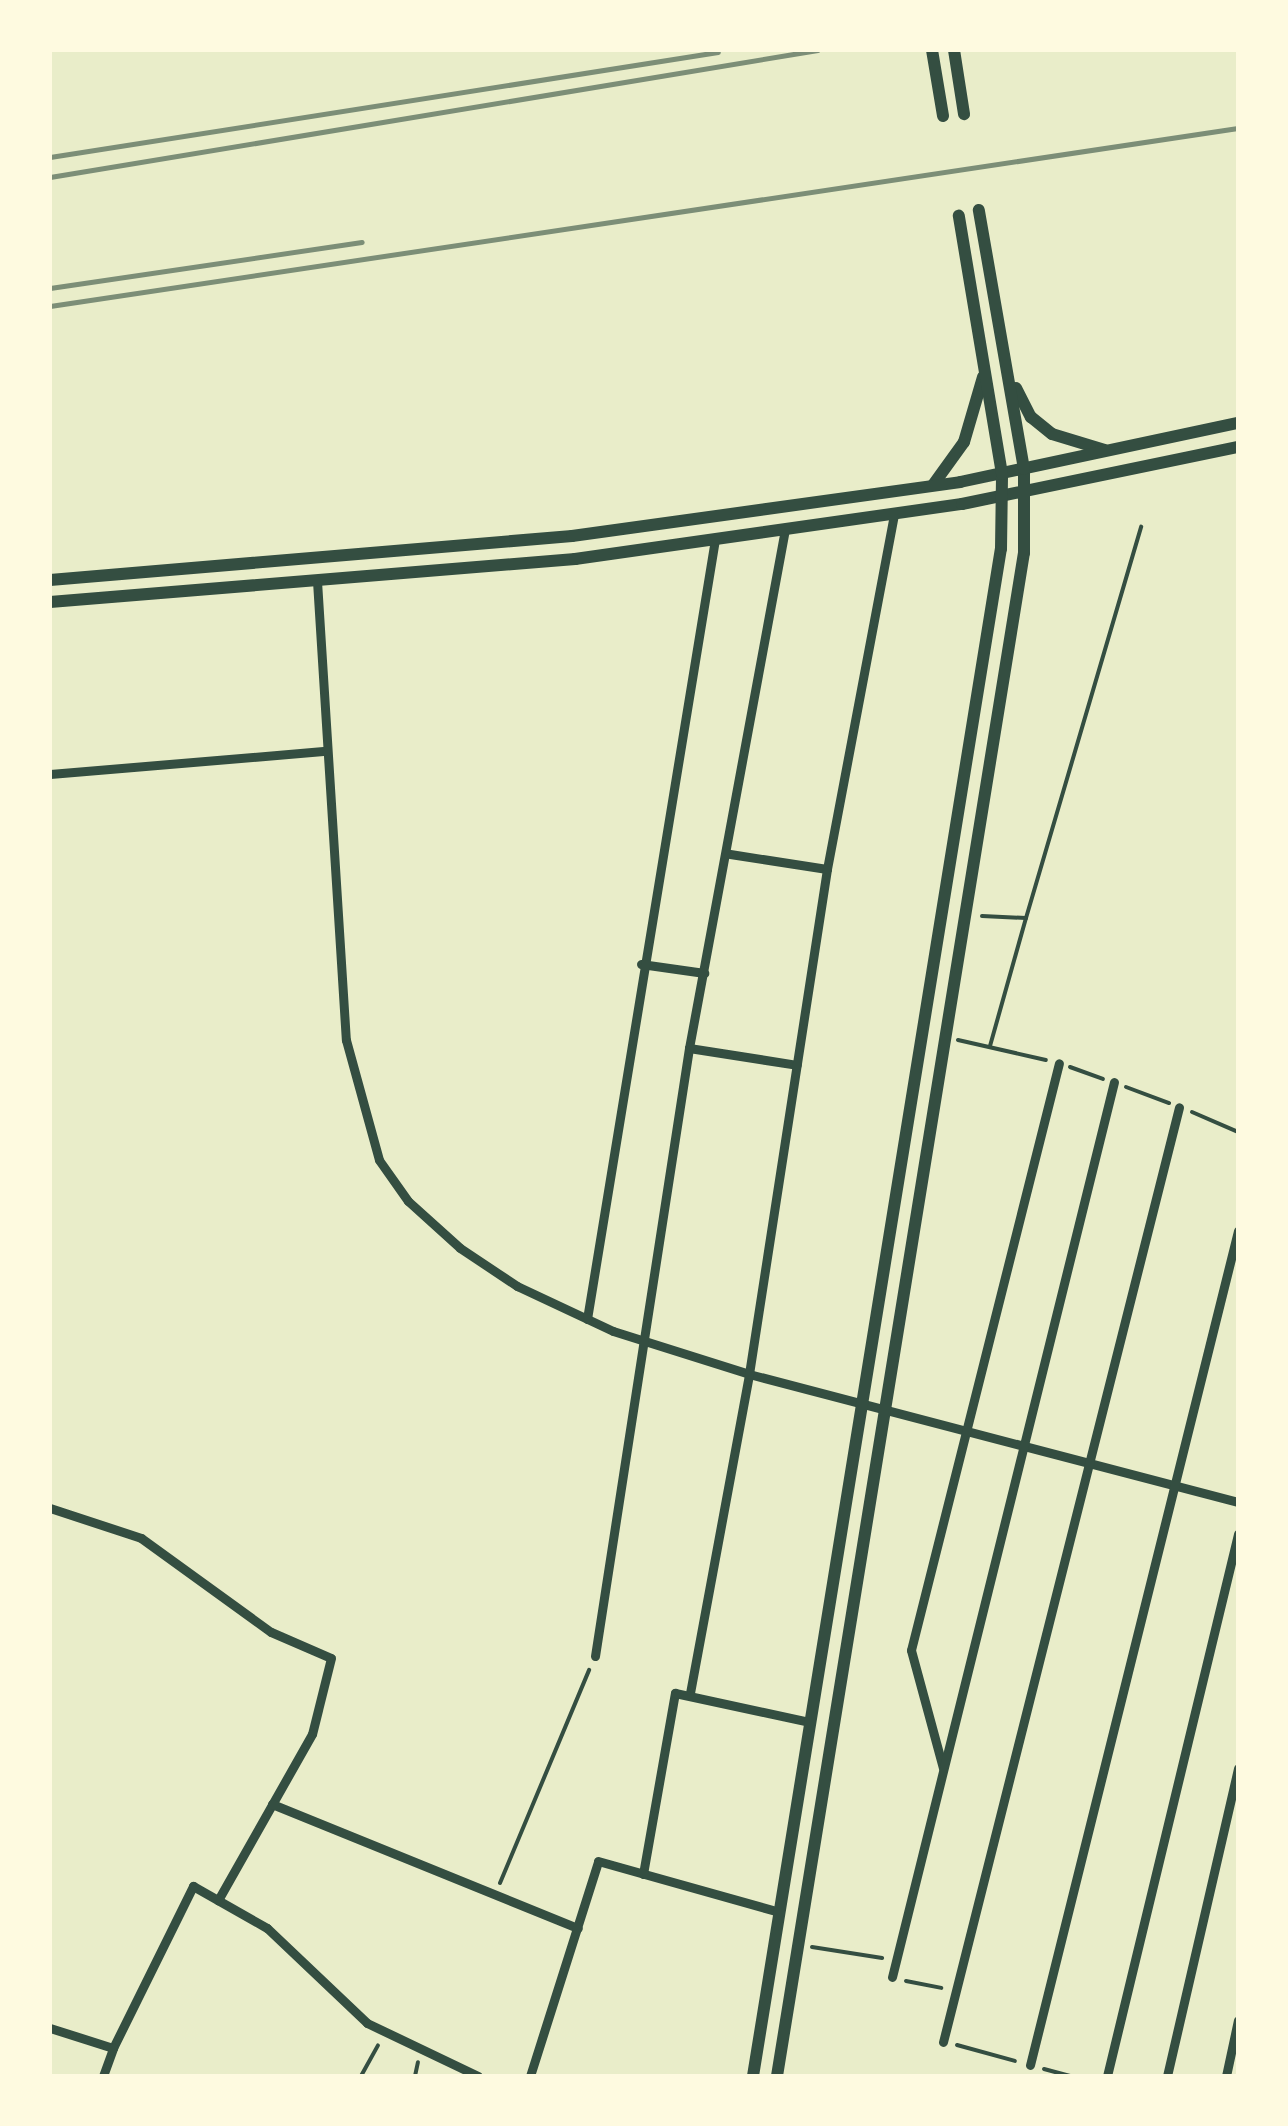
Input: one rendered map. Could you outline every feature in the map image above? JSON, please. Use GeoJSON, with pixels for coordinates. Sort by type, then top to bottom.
{"type":"FeatureCollection","features":[{"type":"Feature","properties":{"kind":"main road"},"geometry":{"type":"LineString","coordinates":[[932,50],[942,116]]}},
{"type":"Feature","properties":{"kind":"main road"},"geometry":{"type":"LineString","coordinates":[[954,50],[964,114]]}},
{"type":"Feature","properties":{"kind":"main road"},"geometry":{"type":"LineString","coordinates":[[777,2076],[942,1037],[1024,552],[1024,469],[979,210]]}},
{"type":"Feature","properties":{"kind":"main road"},"geometry":{"type":"LineString","coordinates":[[753,2076],[859,1403],[1001,549],[1002,474],[958,216]]}},
{"type":"Feature","properties":{"kind":"main road"},"geometry":{"type":"LineString","coordinates":[[933,485],[964,442],[985,370]]}},
{"type":"Feature","properties":{"kind":"main road"},"geometry":{"type":"LineString","coordinates":[[1008,373],[1030,416],[1052,434],[1114,451]]}},
{"type":"Feature","properties":{"kind":"main road"},"geometry":{"type":"LineString","coordinates":[[50,580],[572,536],[1002,474],[1238,423]]}},
{"type":"Feature","properties":{"kind":"main road"},"geometry":{"type":"LineString","coordinates":[[50,602],[317,581],[715,539],[1002,497],[1238,447]]}},
{"type":"Feature","properties":{"kind":"street"},"geometry":{"type":"LineString","coordinates":[[690,1693],[749,1374],[828,869],[894,514]]}},
{"type":"Feature","properties":{"kind":"street"},"geometry":{"type":"LineString","coordinates":[[595,1656],[689,1048],[730,854],[785,529]]}},
{"type":"Feature","properties":{"kind":"street"},"geometry":{"type":"LineString","coordinates":[[587,1319],[641,964],[715,539]]}},
{"type":"Feature","properties":{"kind":"street"},"geometry":{"type":"LineString","coordinates":[[317,581],[346,1040],[379,1160],[408,1200],[460,1248],[516,1286],[644,1342],[965,1433],[1238,1502]]}},
{"type":"Feature","properties":{"kind":"street"},"geometry":{"type":"LineString","coordinates":[[50,774],[326,751]]}},
{"type":"Feature","properties":{"kind":"street"},"geometry":{"type":"LineString","coordinates":[[730,854],[828,869]]}},
{"type":"Feature","properties":{"kind":"street"},"geometry":{"type":"LineString","coordinates":[[641,964],[704,974]]}},
{"type":"Feature","properties":{"kind":"street"},"geometry":{"type":"LineString","coordinates":[[689,1048],[797,1065]]}},
{"type":"Feature","properties":{"kind":"street"},"geometry":{"type":"LineString","coordinates":[[943,1771],[911,1650],[1059,1063]]}},
{"type":"Feature","properties":{"kind":"street"},"geometry":{"type":"LineString","coordinates":[[892,1978],[1114,1082]]}},
{"type":"Feature","properties":{"kind":"street"},"geometry":{"type":"LineString","coordinates":[[943,2042],[1178,1107]]}},
{"type":"Feature","properties":{"kind":"street"},"geometry":{"type":"LineString","coordinates":[[1030,2065],[1238,1231]]}},
{"type":"Feature","properties":{"kind":"street"},"geometry":{"type":"LineString","coordinates":[[50,1508],[141,1538],[271,1632],[331,1658],[312,1734],[218,1900]]}},
{"type":"Feature","properties":{"kind":"street"},"geometry":{"type":"LineString","coordinates":[[1107,2076],[1238,1534]]}},
{"type":"Feature","properties":{"kind":"street"},"geometry":{"type":"LineString","coordinates":[[642,1874],[675,1692],[809,1722]]}},
{"type":"Feature","properties":{"kind":"street"},"geometry":{"type":"LineString","coordinates":[[1167,2076],[1238,1768]]}},
{"type":"Feature","properties":{"kind":"street"},"geometry":{"type":"LineString","coordinates":[[272,1804],[578,1928]]}},
{"type":"Feature","properties":{"kind":"street"},"geometry":{"type":"LineString","coordinates":[[530,2076],[598,1861],[779,1912]]}},
{"type":"Feature","properties":{"kind":"street"},"geometry":{"type":"LineString","coordinates":[[103,2076],[193,1886],[267,1928],[385,2033],[478,2076]]}},
{"type":"Feature","properties":{"kind":"street"},"geometry":{"type":"LineString","coordinates":[[1226,2076],[1238,2020]]}},
{"type":"Feature","properties":{"kind":"street"},"geometry":{"type":"LineString","coordinates":[[50,2028],[113,2048]]}},
{"type":"Feature","properties":{"kind":"path"},"geometry":{"type":"LineString","coordinates":[[990,1046],[1141,527]]}},
{"type":"Feature","properties":{"kind":"path"},"geometry":{"type":"LineString","coordinates":[[962,915],[1026,918]]}},
{"type":"Feature","properties":{"kind":"path"},"geometry":{"type":"LineString","coordinates":[[942,1037],[1059,1063],[1238,1132]]}},
{"type":"Feature","properties":{"kind":"path"},"geometry":{"type":"LineString","coordinates":[[496,1894],[595,1656]]}},
{"type":"Feature","properties":{"kind":"path"},"geometry":{"type":"LineString","coordinates":[[798,1945],[896,1960]]}},
{"type":"Feature","properties":{"kind":"path"},"geometry":{"type":"LineString","coordinates":[[892,1978],[956,1991]]}},
{"type":"Feature","properties":{"kind":"path"},"geometry":{"type":"LineString","coordinates":[[361,2076],[385,2033]]}},
{"type":"Feature","properties":{"kind":"path"},"geometry":{"type":"LineString","coordinates":[[943,2042],[1070,2076]]}},
{"type":"Feature","properties":{"kind":"railway"},"geometry":{"type":"LineString","coordinates":[[50,177],[818,50]]}},
{"type":"Feature","properties":{"kind":"railway"},"geometry":{"type":"LineString","coordinates":[[50,157],[718,52]]}},
{"type":"Feature","properties":{"kind":"railway"},"geometry":{"type":"LineString","coordinates":[[50,306],[1238,128]]}},
{"type":"Feature","properties":{"kind":"railway"},"geometry":{"type":"LineString","coordinates":[[50,288],[362,242]]}}]}
